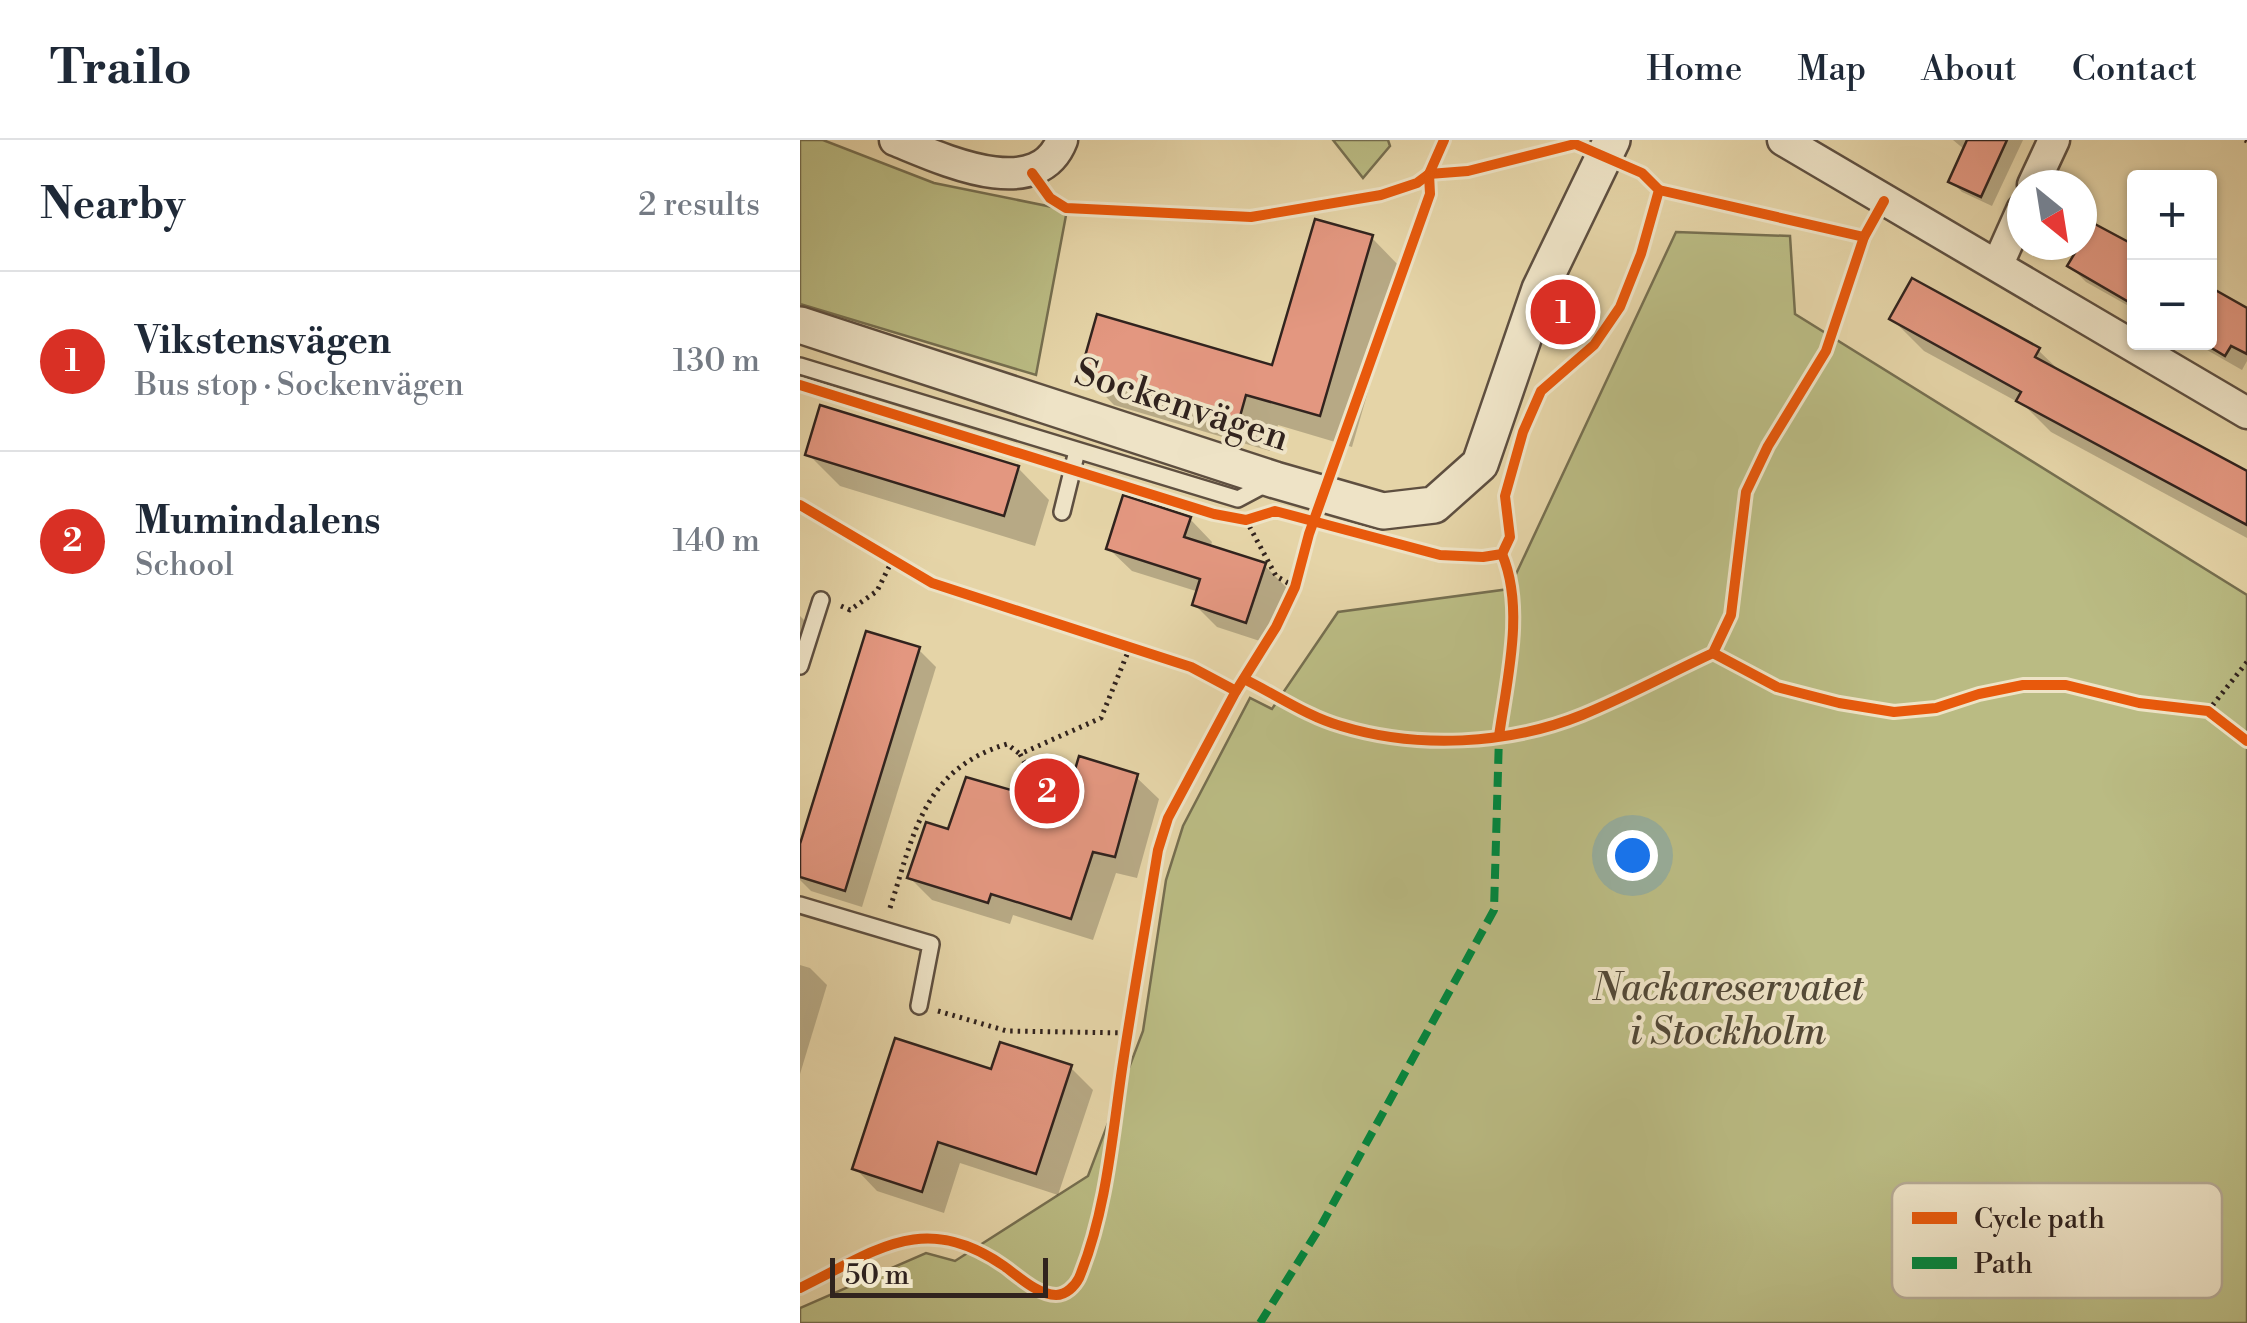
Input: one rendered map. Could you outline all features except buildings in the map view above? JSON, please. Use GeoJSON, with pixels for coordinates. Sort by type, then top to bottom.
{"type":"FeatureCollection","features":[{"type":"Feature","properties":{"kind":"street"},"geometry":{"type":"LineString","coordinates":[[895,140],[1006,175],[1032,173],[1047,163],[1062,140]]}},
{"type":"Feature","properties":{"kind":"street","name":"Sockenvägen"},"geometry":{"type":"LineString","coordinates":[[800,325],[1274,480],[1383,511],[1434,505],[1480,464],[1540,289],[1612,140]]}},
{"type":"Feature","properties":{"kind":"street"},"geometry":{"type":"LineString","coordinates":[[1783,140],[2247,413]]}},
{"type":"Feature","properties":{"kind":"street"},"geometry":{"type":"LineString","coordinates":[[2040,170],[2054,140]]}},
{"type":"Feature","properties":{"kind":"street"},"geometry":{"type":"LineString","coordinates":[[1998,264],[2007,244]]}},
{"type":"Feature","properties":{"kind":"lane"},"geometry":{"type":"LineString","coordinates":[[800,366],[1238,499],[1274,480]]}},
{"type":"Feature","properties":{"kind":"lane"},"geometry":{"type":"LineString","coordinates":[[1062,512],[1077,451]]}},
{"type":"Feature","properties":{"kind":"lane"},"geometry":{"type":"LineString","coordinates":[[800,666],[822,600]]}},
{"type":"Feature","properties":{"kind":"lane"},"geometry":{"type":"LineString","coordinates":[[800,905],[931,944],[919,1006]]}},
{"type":"Feature","properties":{"kind":"path"},"geometry":{"type":"LineString","coordinates":[[1230,517],[1246,520],[1260,516]]}},
{"type":"Feature","properties":{"kind":"path"},"geometry":{"type":"LineString","coordinates":[[1246,520],[1276,576],[1295,587]]}},
{"type":"Feature","properties":{"kind":"path"},"geometry":{"type":"LineString","coordinates":[[880,552],[906,567]]}},
{"type":"Feature","properties":{"kind":"path"},"geometry":{"type":"LineString","coordinates":[[822,600],[850,610],[878,591],[893,559]]}},
{"type":"Feature","properties":{"kind":"path"},"geometry":{"type":"LineString","coordinates":[[1288,600],[1300,570]]}},
{"type":"Feature","properties":{"kind":"path"},"geometry":{"type":"LineString","coordinates":[[1112,641],[1145,652]]}},
{"type":"Feature","properties":{"kind":"path"},"geometry":{"type":"LineString","coordinates":[[1020,754],[1101,718],[1130,647]]}},
{"type":"Feature","properties":{"kind":"path"},"geometry":{"type":"LineString","coordinates":[[2208,711],[2247,662]]}},
{"type":"Feature","properties":{"kind":"path"},"geometry":{"type":"LineString","coordinates":[[883,929],[921,812],[950,772],[984,750],[1007,744],[1020,754],[1050,809]]}},
{"type":"Feature","properties":{"kind":"path"},"geometry":{"type":"LineString","coordinates":[[919,1006],[1007,1031],[1128,1033]]}},
{"type":"Feature","properties":{"kind":"path"},"geometry":{"type":"LineString","coordinates":[[1125,1050],[1130,1015]]}},
{"type":"Feature","properties":{"kind":"green space"},"geometry":{"type":"Polygon","coordinates":[[[800,140],[823,140],[934,183],[1067,210],[1036,375],[800,304],[800,140]]]}},
{"type":"Feature","properties":{"kind":"green space"},"geometry":{"type":"Polygon","coordinates":[[[1333,140],[1388,140],[1390,146],[1363,178],[1333,140]]]}},
{"type":"Feature","properties":{"kind":"green space","name":"Nackareservatet i Stockholm"},"geometry":{"type":"Polygon","coordinates":[[[1676,232],[1790,236],[1795,314],[2247,595],[2247,1323],[800,1323],[800,1308],[926,1253],[955,1261],[1088,1176],[1143,1031],[1166,880],[1183,826],[1250,698],[1272,709],[1338,612],[1509,589],[1676,232]]]}},
{"type":"Feature","properties":{"kind":"marked path"},"geometry":{"type":"LineString","coordinates":[[1260,1323],[1322,1224],[1494,910],[1499,736]]}},
{"type":"Feature","properties":{"kind":"cycle path"},"geometry":{"type":"LineString","coordinates":[[800,1288],[877,1250],[924,1239],[975,1249],[1049,1294],[1067,1292],[1079,1278],[1102,1202],[1158,850],[1168,818],[1295,587],[1309,534],[1430,194],[1429,174],[1444,140]]}},
{"type":"Feature","properties":{"kind":"cycle path"},"geometry":{"type":"LineString","coordinates":[[800,385],[1214,514],[1246,520],[1275,511],[1440,555],[1502,554],[1510,537],[1505,496],[1523,432],[1541,391],[1594,345],[1620,307],[1641,254],[1659,190],[1642,173],[1575,144],[1468,171],[1429,174],[1417,183],[1381,195],[1251,217],[1066,208],[1050,198],[1032,173]]}},
{"type":"Feature","properties":{"kind":"cycle path"},"geometry":{"type":"LineString","coordinates":[[1659,190],[1864,237]]}},
{"type":"Feature","properties":{"kind":"cycle path"},"geometry":{"type":"LineString","coordinates":[[1244,679],[1341,726],[1400,738],[1462,740],[1524,733],[1554,725],[1713,653],[1731,615],[1746,492],[1768,446],[1826,351],[1864,237],[1884,201]]}},
{"type":"Feature","properties":{"kind":"cycle path"},"geometry":{"type":"LineString","coordinates":[[800,505],[932,583],[1191,667],[1236,691]]}},
{"type":"Feature","properties":{"kind":"cycle path"},"geometry":{"type":"LineString","coordinates":[[1499,736],[1513,620],[1509,575],[1502,554]]}},
{"type":"Feature","properties":{"kind":"cycle path"},"geometry":{"type":"LineString","coordinates":[[1713,653],[1777,687],[1839,703],[1894,712],[1936,708],[2023,685],[2066,685],[2139,703],[2208,711],[2247,741]]}},
{"type":"Feature","properties":{"kind":"place","name":"Vikstensvägen"},"geometry":{"type":"Point","coordinates":[1563,312]}},
{"type":"Feature","properties":{"kind":"place","name":"Mumindalens"},"geometry":{"type":"Point","coordinates":[1047,791]}}]}
